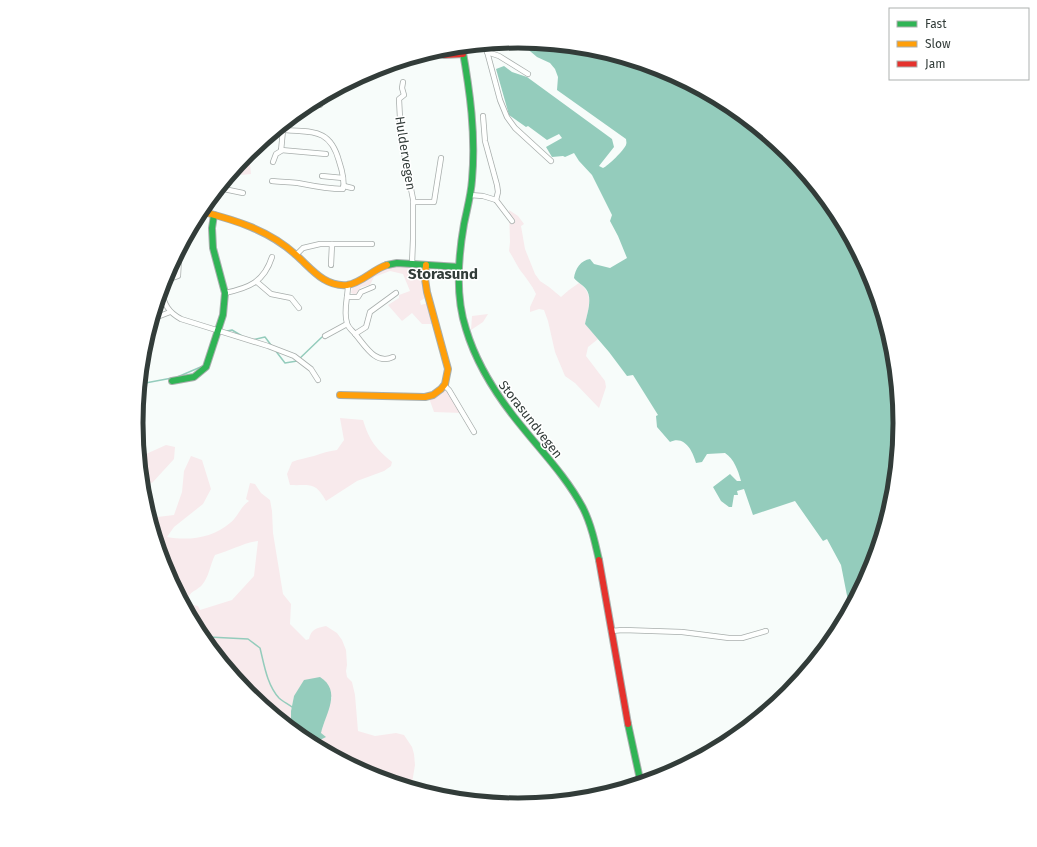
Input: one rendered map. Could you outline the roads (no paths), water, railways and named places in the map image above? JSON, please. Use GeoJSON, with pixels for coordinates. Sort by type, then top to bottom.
{"type":"FeatureCollection","features":[{"type":"Feature","properties":{"kind":"main road"},"geometry":{"type":"LineString","coordinates":[[445,55],[463,54]]}},
{"type":"Feature","properties":{"kind":"main road","name":"Storasundvegen"},"geometry":{"type":"LineString","coordinates":[[463,54],[468,88],[473,163],[470,195],[462,236],[459,267],[459,294],[463,317],[472,346],[483,373],[492,388],[506,409],[572,490],[586,515],[596,550],[640,779]]}},
{"type":"Feature","properties":{"kind":"main road"},"geometry":{"type":"LineString","coordinates":[[207,213],[263,232],[296,255],[311,270],[326,281],[335,285],[348,285],[360,281],[373,271],[383,266],[397,263],[459,267]]}},
{"type":"Feature","properties":{"kind":"main road"},"geometry":{"type":"LineString","coordinates":[[172,381],[194,377],[203,372],[209,361],[225,308],[225,293],[211,240],[214,215]]}},
{"type":"Feature","properties":{"kind":"main road"},"geometry":{"type":"LineString","coordinates":[[340,394],[425,397],[438,392],[444,385],[448,369],[427,292],[425,279],[426,265]]}},
{"type":"Feature","properties":{"kind":"street"},"geometry":{"type":"LineString","coordinates":[[487,52],[499,56],[528,74]]}},
{"type":"Feature","properties":{"kind":"street"},"geometry":{"type":"LineString","coordinates":[[487,52],[500,100],[510,122],[551,161]]}},
{"type":"Feature","properties":{"kind":"street","name":"Huldervegen"},"geometry":{"type":"LineString","coordinates":[[404,82],[402,88],[404,95],[399,99],[400,125],[413,202],[412,264]]}},
{"type":"Feature","properties":{"kind":"street"},"geometry":{"type":"LineString","coordinates":[[483,116],[485,141],[497,185],[498,192],[496,200]]}},
{"type":"Feature","properties":{"kind":"street"},"geometry":{"type":"LineString","coordinates":[[285,130],[315,133],[329,140],[333,144],[338,156],[344,186]]}},
{"type":"Feature","properties":{"kind":"street"},"geometry":{"type":"LineString","coordinates":[[273,162],[276,154],[281,151],[283,132]]}},
{"type":"Feature","properties":{"kind":"street"},"geometry":{"type":"LineString","coordinates":[[281,150],[326,154]]}},
{"type":"Feature","properties":{"kind":"street","name":"Huldervegen"},"geometry":{"type":"LineString","coordinates":[[413,202],[434,202],[441,158]]}},
{"type":"Feature","properties":{"kind":"street"},"geometry":{"type":"LineString","coordinates":[[322,176],[343,178]]}},
{"type":"Feature","properties":{"kind":"street"},"geometry":{"type":"LineString","coordinates":[[272,181],[337,189],[343,189],[344,186]]}},
{"type":"Feature","properties":{"kind":"street"},"geometry":{"type":"LineString","coordinates":[[344,186],[352,188]]}},
{"type":"Feature","properties":{"kind":"street"},"geometry":{"type":"LineString","coordinates":[[225,189],[243,193]]}},
{"type":"Feature","properties":{"kind":"street"},"geometry":{"type":"LineString","coordinates":[[470,195],[484,196],[496,200],[512,221]]}},
{"type":"Feature","properties":{"kind":"street"},"geometry":{"type":"LineString","coordinates":[[296,255],[303,248],[320,244],[372,244]]}},
{"type":"Feature","properties":{"kind":"street"},"geometry":{"type":"LineString","coordinates":[[331,265],[332,244]]}},
{"type":"Feature","properties":{"kind":"street"},"geometry":{"type":"LineString","coordinates":[[225,293],[241,289],[257,282],[269,266],[272,257]]}},
{"type":"Feature","properties":{"kind":"street"},"geometry":{"type":"LineString","coordinates":[[173,278],[178,276],[179,265]]}},
{"type":"Feature","properties":{"kind":"street"},"geometry":{"type":"LineString","coordinates":[[257,282],[271,294],[291,298],[299,308]]}},
{"type":"Feature","properties":{"kind":"street"},"geometry":{"type":"LineString","coordinates":[[348,285],[346,312],[347,324],[369,352],[376,357],[390,358],[393,356]]}},
{"type":"Feature","properties":{"kind":"street"},"geometry":{"type":"LineString","coordinates":[[347,297],[358,296],[362,292],[373,287]]}},
{"type":"Feature","properties":{"kind":"street"},"geometry":{"type":"LineString","coordinates":[[355,334],[366,327],[370,312],[396,293]]}},
{"type":"Feature","properties":{"kind":"street"},"geometry":{"type":"LineString","coordinates":[[164,300],[170,312],[180,319],[268,346],[294,356],[311,369],[318,380]]}},
{"type":"Feature","properties":{"kind":"street"},"geometry":{"type":"LineString","coordinates":[[159,317],[170,312]]}},
{"type":"Feature","properties":{"kind":"street"},"geometry":{"type":"LineString","coordinates":[[325,336],[347,324]]}},
{"type":"Feature","properties":{"kind":"street"},"geometry":{"type":"LineString","coordinates":[[444,385],[449,390],[474,432]]}},
{"type":"Feature","properties":{"kind":"street"},"geometry":{"type":"LineString","coordinates":[[611,631],[668,631],[742,638],[766,631]]}},
{"type":"Feature","properties":{"kind":"waterway"},"geometry":{"type":"LineString","coordinates":[[227,331],[232,330],[242,336]]}},
{"type":"Feature","properties":{"kind":"waterway"},"geometry":{"type":"LineString","coordinates":[[252,340],[265,337],[271,345]]}},
{"type":"Feature","properties":{"kind":"waterway"},"geometry":{"type":"LineString","coordinates":[[275,350],[285,363],[297,361],[322,337]]}},
{"type":"Feature","properties":{"kind":"waterway"},"geometry":{"type":"LineString","coordinates":[[175,378],[203,366]]}},
{"type":"Feature","properties":{"kind":"waterway"},"geometry":{"type":"LineString","coordinates":[[145,383],[172,378]]}},
{"type":"Feature","properties":{"kind":"waterway"},"geometry":{"type":"LineString","coordinates":[[210,637],[248,639],[260,648],[266,674],[275,693],[279,698],[292,707]]}},
{"type":"Feature","properties":{"kind":"district","name":"Storasund"},"geometry":{"type":"Point","coordinates":[443,274]}}]}
